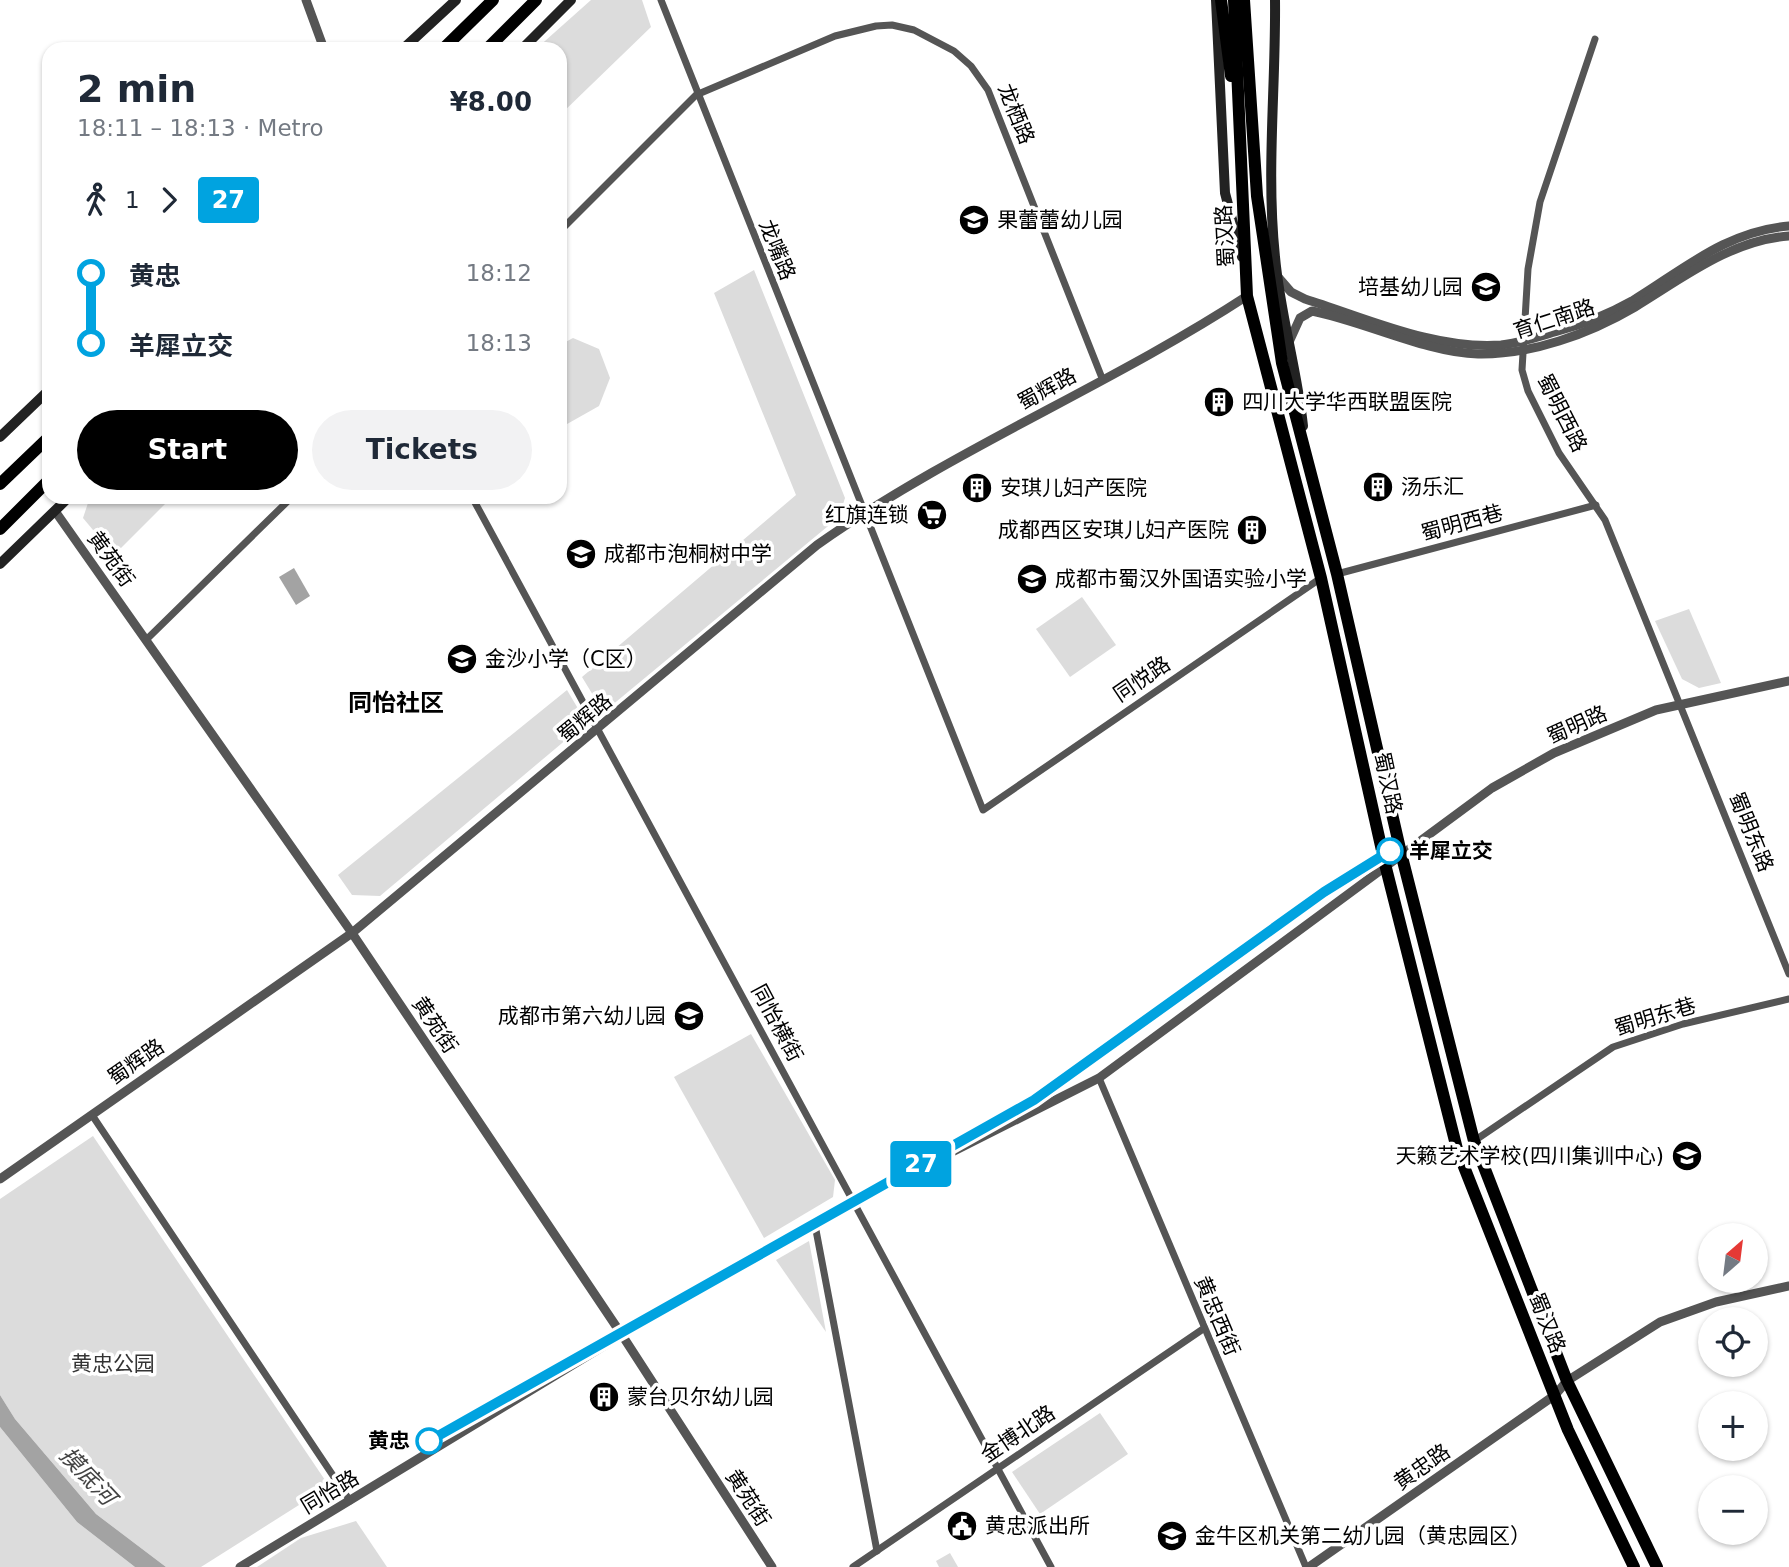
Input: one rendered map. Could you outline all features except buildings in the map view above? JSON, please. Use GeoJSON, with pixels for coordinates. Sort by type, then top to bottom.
{"type":"FeatureCollection","features":[{"type":"Feature","properties":{"kind":"main road"},"geometry":{"type":"LineString","coordinates":[[411,42],[456,0]]}},
{"type":"Feature","properties":{"kind":"main road"},"geometry":{"type":"LineString","coordinates":[[450,42],[493,0]]}},
{"type":"Feature","properties":{"kind":"main road"},"geometry":{"type":"LineString","coordinates":[[494,42],[536,0]]}},
{"type":"Feature","properties":{"kind":"main road"},"geometry":{"type":"LineString","coordinates":[[529,42],[571,0]]}},
{"type":"Feature","properties":{"kind":"main road"},"geometry":{"type":"LineString","coordinates":[[1219,0],[1232,60]]}},
{"type":"Feature","properties":{"kind":"main road"},"geometry":{"type":"LineString","coordinates":[[1219,0],[1225,193],[1247,279]]}},
{"type":"Feature","properties":{"kind":"main road"},"geometry":{"type":"LineString","coordinates":[[1232,60],[1234,0]]}},
{"type":"Feature","properties":{"kind":"main road"},"geometry":{"type":"LineString","coordinates":[[1244,0],[1247,47]]}},
{"type":"Feature","properties":{"kind":"main road"},"geometry":{"type":"LineString","coordinates":[[1247,47],[1253,0]]}},
{"type":"Feature","properties":{"kind":"main road"},"geometry":{"type":"LineString","coordinates":[[1275,0],[1269,166],[1278,277],[1299,383],[1305,454]]}},
{"type":"Feature","properties":{"kind":"main road","name":"蜀汉路"},"geometry":{"type":"LineString","coordinates":[[1247,47],[1265,266],[1282,363],[1337,574],[1401,853],[1474,1142],[1567,1381],[1657,1567]]}},
{"type":"Feature","properties":{"kind":"main road","name":"蜀汉路"},"geometry":{"type":"LineString","coordinates":[[1232,60],[1247,296],[1321,578],[1385,864],[1457,1149],[1568,1430],[1634,1567]]}},
{"type":"Feature","properties":{"kind":"main road"},"geometry":{"type":"LineString","coordinates":[[0,437],[42,397]]}},
{"type":"Feature","properties":{"kind":"main road"},"geometry":{"type":"LineString","coordinates":[[0,484],[42,444]]}},
{"type":"Feature","properties":{"kind":"main road"},"geometry":{"type":"LineString","coordinates":[[0,529],[42,487]]}},
{"type":"Feature","properties":{"kind":"main road"},"geometry":{"type":"LineString","coordinates":[[0,564],[62,504]]}},
{"type":"Feature","properties":{"kind":"street"},"geometry":{"type":"LineString","coordinates":[[306,0],[321,42]]}},
{"type":"Feature","properties":{"kind":"street","name":"龙嘴路"},"geometry":{"type":"LineString","coordinates":[[661,0],[696,94],[983,810]]}},
{"type":"Feature","properties":{"kind":"street","name":"龙栖路"},"geometry":{"type":"LineString","coordinates":[[696,94],[835,36],[876,26],[892,25],[914,30],[954,51],[971,66],[988,90],[1102,378]]}},
{"type":"Feature","properties":{"kind":"street","name":"蜀明西路"},"geometry":{"type":"LineString","coordinates":[[1595,39],[1540,202],[1528,269],[1522,370],[1528,391],[1559,453],[1597,505],[1680,702]]}},
{"type":"Feature","properties":{"kind":"street"},"geometry":{"type":"LineString","coordinates":[[567,224],[696,94]]}},
{"type":"Feature","properties":{"kind":"street"},"geometry":{"type":"LineString","coordinates":[[1278,277],[1291,292],[1305,299],[1408,332],[1477,346],[1524,346],[1584,324],[1620,307],[1704,252],[1742,236],[1789,226]]}},
{"type":"Feature","properties":{"kind":"street","name":"育仁南路"},"geometry":{"type":"LineString","coordinates":[[1290,340],[1300,317],[1312,311],[1413,341],[1474,354],[1524,346],[1584,331],[1621,314],[1692,271],[1732,251],[1789,236]]}},
{"type":"Feature","properties":{"kind":"street","name":"蜀辉路"},"geometry":{"type":"LineString","coordinates":[[0,1179],[352,933],[600,729],[817,545],[863,513],[1247,296]]}},
{"type":"Feature","properties":{"kind":"street"},"geometry":{"type":"LineString","coordinates":[[147,639],[285,504]]}},
{"type":"Feature","properties":{"kind":"street","name":"同怡横街"},"geometry":{"type":"LineString","coordinates":[[476,504],[600,729],[1051,1567]]}},
{"type":"Feature","properties":{"kind":"street","name":"蜀明西巷"},"geometry":{"type":"LineString","coordinates":[[1337,574],[1597,505]]}},
{"type":"Feature","properties":{"kind":"street","name":"黄苑街"},"geometry":{"type":"LineString","coordinates":[[55,511],[352,933],[622,1335],[772,1567]]}},
{"type":"Feature","properties":{"kind":"street","name":"同悦路"},"geometry":{"type":"LineString","coordinates":[[983,810],[1321,578]]}},
{"type":"Feature","properties":{"kind":"street","name":"蜀明路"},"geometry":{"type":"LineString","coordinates":[[1401,853],[1492,788],[1554,753],[1680,702],[1789,681]]}},
{"type":"Feature","properties":{"kind":"street","name":"蜀明东路"},"geometry":{"type":"LineString","coordinates":[[1680,702],[1789,974]]}},
{"type":"Feature","properties":{"kind":"street","name":"同怡路"},"geometry":{"type":"LineString","coordinates":[[240,1567],[622,1335],[853,1202],[1099,1078],[1401,853]]}},
{"type":"Feature","properties":{"kind":"street","name":"蜀明东巷"},"geometry":{"type":"LineString","coordinates":[[1474,1142],[1613,1047],[1683,1024],[1789,999]]}},
{"type":"Feature","properties":{"kind":"street","name":"黄忠西街"},"geometry":{"type":"LineString","coordinates":[[1099,1078],[1203,1329],[1308,1567]]}},
{"type":"Feature","properties":{"kind":"street"},"geometry":{"type":"LineString","coordinates":[[92,1115],[350,1501]]}},
{"type":"Feature","properties":{"kind":"street"},"geometry":{"type":"LineString","coordinates":[[815,1225],[877,1551]]}},
{"type":"Feature","properties":{"kind":"street","name":"黄忠路"},"geometry":{"type":"LineString","coordinates":[[1308,1567],[1555,1395],[1567,1381],[1660,1322],[1716,1302],[1789,1286]]}},
{"type":"Feature","properties":{"kind":"street","name":"金博北路"},"geometry":{"type":"LineString","coordinates":[[853,1567],[1203,1329]]}},
{"type":"Feature","properties":{"kind":"green space"},"geometry":{"type":"Polygon","coordinates":[[[591,0],[642,0],[651,27],[567,108],[567,42],[544,42],[591,0]]]}},
{"type":"Feature","properties":{"kind":"green space"},"geometry":{"type":"Polygon","coordinates":[[[754,270],[845,498],[839,517],[611,706],[599,705],[582,677],[796,495],[714,293],[754,270]]]}},
{"type":"Feature","properties":{"kind":"green space"},"geometry":{"type":"Polygon","coordinates":[[[573,338],[599,349],[610,378],[599,406],[567,424],[567,341],[573,338]]]}},
{"type":"Feature","properties":{"kind":"green space"},"geometry":{"type":"Polygon","coordinates":[[[88,504],[165,504],[114,555],[83,518],[88,504]]]}},
{"type":"Feature","properties":{"kind":"green space"},"geometry":{"type":"Polygon","coordinates":[[[1082,597],[1116,645],[1070,677],[1036,629],[1082,597]]]}},
{"type":"Feature","properties":{"kind":"green space"},"geometry":{"type":"Polygon","coordinates":[[[1689,609],[1721,683],[1699,688],[1682,679],[1655,621],[1689,609]]]}},
{"type":"Feature","properties":{"kind":"green space"},"geometry":{"type":"Polygon","coordinates":[[[567,690],[583,717],[580,728],[380,896],[352,895],[338,875],[567,690]]]}},
{"type":"Feature","properties":{"kind":"green space"},"geometry":{"type":"Polygon","coordinates":[[[751,1034],[835,1180],[833,1197],[764,1238],[674,1077],[751,1034]]]}},
{"type":"Feature","properties":{"kind":"green space","name":"黄忠公园"},"geometry":{"type":"Polygon","coordinates":[[[93,1136],[329,1486],[201,1567],[166,1567],[96,1514],[15,1419],[0,1395],[0,1199],[93,1136]]]}},
{"type":"Feature","properties":{"kind":"green space"},"geometry":{"type":"Polygon","coordinates":[[[809,1241],[826,1332],[776,1260],[809,1241]]]}},
{"type":"Feature","properties":{"kind":"green space"},"geometry":{"type":"Polygon","coordinates":[[[1100,1413],[1128,1454],[1040,1514],[1012,1472],[1100,1413]]]}},
{"type":"Feature","properties":{"kind":"green space"},"geometry":{"type":"Polygon","coordinates":[[[0,1427],[77,1522],[135,1567],[0,1567],[0,1427]]]}},
{"type":"Feature","properties":{"kind":"green space"},"geometry":{"type":"Polygon","coordinates":[[[356,1521],[387,1567],[257,1567],[301,1538],[356,1521]]]}},
{"type":"Feature","properties":{"kind":"green space"},"geometry":{"type":"Polygon","coordinates":[[[950,1553],[958,1567],[939,1567],[936,1561],[950,1553]]]}},
{"type":"Feature","properties":{"kind":"shaded area"},"geometry":{"type":"Polygon","coordinates":[[[294,568],[310,596],[296,605],[279,577],[294,568]]]}},
{"type":"Feature","properties":{"kind":"shaded area"},"geometry":{"type":"Polygon","coordinates":[[[0,1395],[15,1419],[96,1514],[166,1567],[135,1567],[77,1522],[0,1427],[0,1395]]]}},
{"type":"Feature","properties":{"kind":"metro line","name":"27"},"geometry":{"type":"LineString","coordinates":[[429,1441],[670,1302],[752,1261],[1034,1100],[1324,892],[1390,851]]}},
{"type":"Feature","properties":{"kind":"place","name":"果蕾蕾幼儿园"},"geometry":{"type":"Point","coordinates":[974,220]}},
{"type":"Feature","properties":{"kind":"place","name":"培基幼儿园"},"geometry":{"type":"Point","coordinates":[1486,287]}},
{"type":"Feature","properties":{"kind":"place","name":"四川大学华西联盟医院"},"geometry":{"type":"Point","coordinates":[1219,402]}},
{"type":"Feature","properties":{"kind":"place","name":"汤乐汇"},"geometry":{"type":"Point","coordinates":[1378,487]}},
{"type":"Feature","properties":{"kind":"place","name":"安琪儿妇产医院"},"geometry":{"type":"Point","coordinates":[977,488]}},
{"type":"Feature","properties":{"kind":"place","name":"红旗连锁"},"geometry":{"type":"Point","coordinates":[932,515]}},
{"type":"Feature","properties":{"kind":"place","name":"成都西区安琪儿妇产医院"},"geometry":{"type":"Point","coordinates":[1252,530]}},
{"type":"Feature","properties":{"kind":"place","name":"成都市泡桐树中学"},"geometry":{"type":"Point","coordinates":[581,554]}},
{"type":"Feature","properties":{"kind":"place","name":"成都市蜀汉外国语实验小学"},"geometry":{"type":"Point","coordinates":[1032,579]}},
{"type":"Feature","properties":{"kind":"place","name":"金沙小学（C区）"},"geometry":{"type":"Point","coordinates":[462,659]}},
{"type":"Feature","properties":{"kind":"place","name":"羊犀立交"},"geometry":{"type":"Point","coordinates":[1390,851]}},
{"type":"Feature","properties":{"kind":"place","name":"成都市第六幼儿园"},"geometry":{"type":"Point","coordinates":[689,1016]}},
{"type":"Feature","properties":{"kind":"place","name":"天籁艺术学校(四川集训中心)"},"geometry":{"type":"Point","coordinates":[1687,1156]}},
{"type":"Feature","properties":{"kind":"place","name":"蒙台贝尔幼儿园"},"geometry":{"type":"Point","coordinates":[604,1397]}},
{"type":"Feature","properties":{"kind":"place","name":"黄忠"},"geometry":{"type":"Point","coordinates":[429,1441]}},
{"type":"Feature","properties":{"kind":"place","name":"黄忠派出所"},"geometry":{"type":"Point","coordinates":[962,1526]}},
{"type":"Feature","properties":{"kind":"place","name":"金牛区机关第二幼儿园（黄忠园区）"},"geometry":{"type":"Point","coordinates":[1172,1536]}},
{"type":"Feature","properties":{"kind":"district","name":"同怡社区"},"geometry":{"type":"Point","coordinates":[396,703]}},
{"type":"Feature","properties":{"kind":"water label","name":"摸底河"},"geometry":{"type":"Point","coordinates":[88,1476]}}]}
